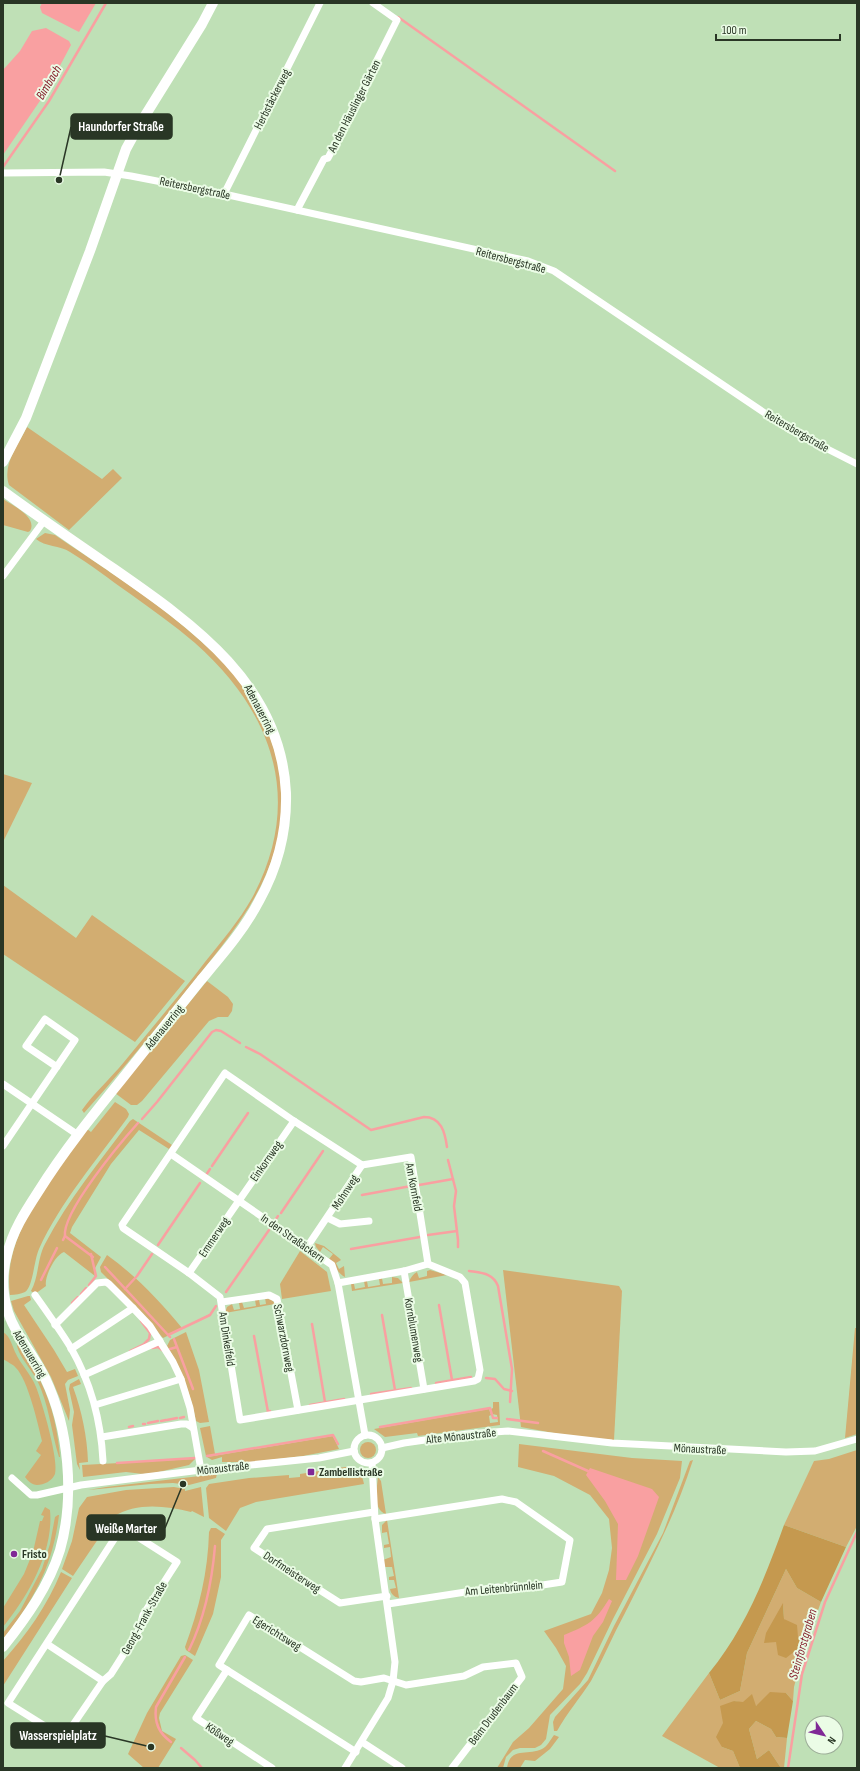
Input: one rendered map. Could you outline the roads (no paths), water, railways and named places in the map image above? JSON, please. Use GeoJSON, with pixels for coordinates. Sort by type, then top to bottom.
{"type":"FeatureCollection","features":[{"type":"Feature","properties":{"kind":"main road"},"geometry":{"type":"LineString","coordinates":[[3,462],[26,418],[90,251],[126,149],[202,24],[213,3]]}},
{"type":"Feature","properties":{"kind":"main road","name":"Adenauerring"},"geometry":{"type":"LineString","coordinates":[[3,491],[186,621],[226,658],[254,694],[269,722],[280,752],[285,785],[286,814],[280,850],[266,887],[252,914],[227,948],[78,1135],[18,1225],[6,1255],[3,1284],[6,1317],[46,1380],[60,1418],[66,1452],[68,1488],[64,1529],[60,1550],[52,1570],[32,1607],[3,1647]]}},
{"type":"Feature","properties":{"kind":"street","name":"Herbstäckerweg"},"geometry":{"type":"LineString","coordinates":[[224,194],[320,3]]}},
{"type":"Feature","properties":{"kind":"street","name":"An den Häuslinger Gärten"},"geometry":{"type":"LineString","coordinates":[[296,210],[324,159],[328,158],[376,67],[375,64],[397,20],[373,3]]}},
{"type":"Feature","properties":{"kind":"street","name":"Reitersbergstraße"},"geometry":{"type":"LineString","coordinates":[[4,173],[62,172],[116,174],[224,194],[545,267],[554,271],[790,430],[857,464]]}},
{"type":"Feature","properties":{"kind":"street"},"geometry":{"type":"LineString","coordinates":[[3,576],[44,521]]}},
{"type":"Feature","properties":{"kind":"street"},"geometry":{"type":"LineString","coordinates":[[3,1146],[57,1067],[75,1040],[45,1019],[26,1046],[57,1067]]}},
{"type":"Feature","properties":{"kind":"street"},"geometry":{"type":"LineString","coordinates":[[171,1154],[225,1073],[294,1121],[362,1165]]}},
{"type":"Feature","properties":{"kind":"street"},"geometry":{"type":"LineString","coordinates":[[3,1084],[78,1135]]}},
{"type":"Feature","properties":{"kind":"street","name":"Einkornweg"},"geometry":{"type":"LineString","coordinates":[[239,1200],[294,1121]]}},
{"type":"Feature","properties":{"kind":"street","name":"In den Straßäckern"},"geometry":{"type":"LineString","coordinates":[[171,1154],[332,1265],[338,1283],[365,1435]]}},
{"type":"Feature","properties":{"kind":"street","name":"Am Dinkelfeld"},"geometry":{"type":"LineString","coordinates":[[171,1154],[122,1225],[123,1228],[216,1293],[222,1302],[240,1420],[360,1401]]}},
{"type":"Feature","properties":{"kind":"street","name":"Am Kornfeld"},"geometry":{"type":"LineString","coordinates":[[362,1165],[411,1157],[428,1264]]}},
{"type":"Feature","properties":{"kind":"street","name":"Mohnweg"},"geometry":{"type":"LineString","coordinates":[[307,1248],[362,1165]]}},
{"type":"Feature","properties":{"kind":"street","name":"Emmerweg"},"geometry":{"type":"LineString","coordinates":[[189,1273],[239,1200]]}},
{"type":"Feature","properties":{"kind":"street","name":"Mohnweg"},"geometry":{"type":"LineString","coordinates":[[328,1218],[340,1224],[369,1221]]}},
{"type":"Feature","properties":{"kind":"street"},"geometry":{"type":"LineString","coordinates":[[338,1283],[404,1271],[428,1264],[463,1279],[480,1370],[478,1378],[474,1381],[360,1401]]}},
{"type":"Feature","properties":{"kind":"street","name":"Kornblumenweg"},"geometry":{"type":"LineString","coordinates":[[404,1271],[424,1389]]}},
{"type":"Feature","properties":{"kind":"street"},"geometry":{"type":"LineString","coordinates":[[55,1325],[94,1285],[101,1282],[106,1282],[113,1287],[134,1308],[160,1341],[174,1362],[182,1379],[190,1408],[201,1470]]}},
{"type":"Feature","properties":{"kind":"street"},"geometry":{"type":"LineString","coordinates":[[35,1295],[71,1348],[84,1375],[95,1405],[102,1437],[103,1461]]}},
{"type":"Feature","properties":{"kind":"street","name":"Schwarzdornweg"},"geometry":{"type":"LineString","coordinates":[[222,1302],[269,1295],[277,1299],[298,1410]]}},
{"type":"Feature","properties":{"kind":"street"},"geometry":{"type":"LineString","coordinates":[[71,1348],[134,1308]]}},
{"type":"Feature","properties":{"kind":"street"},"geometry":{"type":"LineString","coordinates":[[84,1375],[160,1341]]}},
{"type":"Feature","properties":{"kind":"street"},"geometry":{"type":"LineString","coordinates":[[95,1405],[182,1379]]}},
{"type":"Feature","properties":{"kind":"street"},"geometry":{"type":"LineString","coordinates":[[102,1437],[180,1424],[187,1424],[193,1428]]}},
{"type":"Feature","properties":{"kind":"street","name":"Alte Mönaustraße"},"geometry":{"type":"LineString","coordinates":[[382,1448],[404,1443],[467,1434],[508,1431],[541,1435]]}},
{"type":"Feature","properties":{"kind":"street"},"geometry":{"type":"LineString","coordinates":[[365,1435],[375,1438],[382,1448],[380,1456],[372,1463],[361,1461],[354,1451],[356,1443],[365,1435]]}},
{"type":"Feature","properties":{"kind":"street","name":"Mönaustraße"},"geometry":{"type":"LineString","coordinates":[[541,1435],[612,1444],[786,1452],[815,1451],[857,1439]]}},
{"type":"Feature","properties":{"kind":"street","name":"Mönaustraße"},"geometry":{"type":"LineString","coordinates":[[12,1478],[31,1495],[37,1495],[68,1488],[201,1470],[320,1458],[354,1451]]}},
{"type":"Feature","properties":{"kind":"street"},"geometry":{"type":"LineString","coordinates":[[345,1768],[388,1698],[393,1681],[395,1662],[375,1515],[372,1463]]}},
{"type":"Feature","properties":{"kind":"street","name":"Am Leitenbrünnlein"},"geometry":{"type":"LineString","coordinates":[[375,1515],[502,1499],[516,1502],[570,1540],[562,1582],[510,1590],[498,1587],[388,1604]]}},
{"type":"Feature","properties":{"kind":"street","name":"Dorfmeisterweg"},"geometry":{"type":"LineString","coordinates":[[375,1515],[267,1529],[254,1548],[340,1603],[387,1596]]}},
{"type":"Feature","properties":{"kind":"street","name":"Georg-Frank-Straße"},"geometry":{"type":"LineString","coordinates":[[122,1527],[177,1562],[143,1615],[139,1630],[111,1674],[102,1681],[64,1738],[6,1706],[122,1527]]}},
{"type":"Feature","properties":{"kind":"street","name":"Egerichtsweg"},"geometry":{"type":"LineString","coordinates":[[227,1670],[219,1665],[249,1615],[354,1681],[361,1682],[384,1678],[393,1681]]}},
{"type":"Feature","properties":{"kind":"street"},"geometry":{"type":"LineString","coordinates":[[47,1644],[102,1681]]}},
{"type":"Feature","properties":{"kind":"street","name":"Beim Drudenbaum"},"geometry":{"type":"LineString","coordinates":[[393,1681],[408,1684],[464,1676],[483,1667],[516,1664],[522,1676],[452,1768]]}},
{"type":"Feature","properties":{"kind":"street"},"geometry":{"type":"LineString","coordinates":[[227,1670],[356,1752]]}},
{"type":"Feature","properties":{"kind":"street","name":"Kößweg"},"geometry":{"type":"LineString","coordinates":[[227,1670],[196,1718],[272,1768]]}},
{"type":"Feature","properties":{"kind":"street"},"geometry":{"type":"LineString","coordinates":[[362,1742],[402,1768]]}},
{"type":"Feature","properties":{"kind":"water"},"geometry":{"type":"Polygon","coordinates":[[[42,3],[96,3],[79,32],[42,13],[40,7],[42,3]]]}},
{"type":"Feature","properties":{"kind":"water"},"geometry":{"type":"Polygon","coordinates":[[[46,28],[69,41],[71,45],[46,92],[3,155],[3,70],[20,51],[32,31],[46,28]]]}},
{"type":"Feature","properties":{"kind":"water"},"geometry":{"type":"Polygon","coordinates":[[[590,1468],[652,1489],[659,1497],[638,1556],[626,1580],[616,1580],[618,1524],[605,1501],[586,1475],[590,1468]]]}},
{"type":"Feature","properties":{"kind":"water"},"geometry":{"type":"Polygon","coordinates":[[[609,1599],[612,1601],[603,1622],[593,1636],[580,1670],[571,1676],[569,1657],[564,1643],[564,1635],[585,1625],[595,1618],[609,1599]]]}},
{"type":"Feature","properties":{"kind":"waterway","name":"Bimbach"},"geometry":{"type":"LineString","coordinates":[[3,167],[49,101],[106,3]]}},
{"type":"Feature","properties":{"kind":"waterway"},"geometry":{"type":"LineString","coordinates":[[398,17],[615,171]]}},
{"type":"Feature","properties":{"kind":"waterway"},"geometry":{"type":"LineString","coordinates":[[142,1119],[212,1032],[216,1030],[221,1031],[240,1043]]}},
{"type":"Feature","properties":{"kind":"waterway"},"geometry":{"type":"LineString","coordinates":[[246,1047],[260,1054],[371,1130],[424,1117],[430,1118],[441,1126],[447,1147]]}},
{"type":"Feature","properties":{"kind":"waterway"},"geometry":{"type":"LineString","coordinates":[[212,1166],[248,1113]]}},
{"type":"Feature","properties":{"kind":"waterway"},"geometry":{"type":"LineString","coordinates":[[93,1257],[65,1236],[67,1225],[82,1195],[119,1145],[138,1123]]}},
{"type":"Feature","properties":{"kind":"waterway"},"geometry":{"type":"LineString","coordinates":[[281,1213],[323,1151]]}},
{"type":"Feature","properties":{"kind":"waterway"},"geometry":{"type":"LineString","coordinates":[[448,1160],[456,1191],[454,1206],[458,1247]]}},
{"type":"Feature","properties":{"kind":"waterway"},"geometry":{"type":"LineString","coordinates":[[206,1175],[210,1169]]}},
{"type":"Feature","properties":{"kind":"waterway"},"geometry":{"type":"LineString","coordinates":[[419,1185],[453,1179]]}},
{"type":"Feature","properties":{"kind":"waterway"},"geometry":{"type":"LineString","coordinates":[[158,1245],[200,1183]]}},
{"type":"Feature","properties":{"kind":"waterway"},"geometry":{"type":"LineString","coordinates":[[362,1195],[411,1186]]}},
{"type":"Feature","properties":{"kind":"waterway"},"geometry":{"type":"LineString","coordinates":[[274,1222],[278,1216]]}},
{"type":"Feature","properties":{"kind":"waterway"},"geometry":{"type":"LineString","coordinates":[[226,1292],[269,1230]]}},
{"type":"Feature","properties":{"kind":"waterway"},"geometry":{"type":"LineString","coordinates":[[428,1235],[457,1231]]}},
{"type":"Feature","properties":{"kind":"waterway"},"geometry":{"type":"LineString","coordinates":[[63,1240],[65,1236]]}},
{"type":"Feature","properties":{"kind":"waterway"},"geometry":{"type":"LineString","coordinates":[[351,1249],[420,1237]]}},
{"type":"Feature","properties":{"kind":"waterway"},"geometry":{"type":"LineString","coordinates":[[41,1280],[57,1248]]}},
{"type":"Feature","properties":{"kind":"waterway"},"geometry":{"type":"LineString","coordinates":[[89,1285],[96,1276],[91,1254]]}},
{"type":"Feature","properties":{"kind":"waterway"},"geometry":{"type":"LineString","coordinates":[[125,1289],[137,1276],[152,1254]]}},
{"type":"Feature","properties":{"kind":"waterway"},"geometry":{"type":"LineString","coordinates":[[105,1267],[170,1337]]}},
{"type":"Feature","properties":{"kind":"waterway"},"geometry":{"type":"LineString","coordinates":[[469,1271],[483,1273],[490,1276],[498,1286],[512,1369],[510,1402]]}},
{"type":"Feature","properties":{"kind":"waterway"},"geometry":{"type":"LineString","coordinates":[[81,1294],[86,1288]]}},
{"type":"Feature","properties":{"kind":"waterway"},"geometry":{"type":"LineString","coordinates":[[72,1303],[78,1297]]}},
{"type":"Feature","properties":{"kind":"waterway"},"geometry":{"type":"LineString","coordinates":[[439,1305],[452,1380]]}},
{"type":"Feature","properties":{"kind":"waterway"},"geometry":{"type":"LineString","coordinates":[[168,1335],[210,1315],[216,1306]]}},
{"type":"Feature","properties":{"kind":"waterway"},"geometry":{"type":"LineString","coordinates":[[382,1315],[395,1390]]}},
{"type":"Feature","properties":{"kind":"waterway"},"geometry":{"type":"LineString","coordinates":[[130,1351],[144,1344],[149,1339],[150,1333],[141,1321]]}},
{"type":"Feature","properties":{"kind":"waterway"},"geometry":{"type":"LineString","coordinates":[[312,1324],[325,1402]]}},
{"type":"Feature","properties":{"kind":"waterway"},"geometry":{"type":"LineString","coordinates":[[254,1336],[268,1412],[270,1411]]}},
{"type":"Feature","properties":{"kind":"waterway"},"geometry":{"type":"LineString","coordinates":[[174,1339],[193,1389]]}},
{"type":"Feature","properties":{"kind":"waterway"},"geometry":{"type":"LineString","coordinates":[[152,1348],[158,1347],[162,1350]]}},
{"type":"Feature","properties":{"kind":"waterway"},"geometry":{"type":"LineString","coordinates":[[170,1349],[177,1347]]}},
{"type":"Feature","properties":{"kind":"waterway"},"geometry":{"type":"LineString","coordinates":[[436,1383],[471,1377]]}},
{"type":"Feature","properties":{"kind":"waterway"},"geometry":{"type":"LineString","coordinates":[[486,1378],[495,1379],[504,1389],[512,1391]]}},
{"type":"Feature","properties":{"kind":"waterway"},"geometry":{"type":"LineString","coordinates":[[371,1394],[411,1388]]}},
{"type":"Feature","properties":{"kind":"waterway"},"geometry":{"type":"LineString","coordinates":[[310,1405],[344,1399]]}},
{"type":"Feature","properties":{"kind":"waterway"},"geometry":{"type":"LineString","coordinates":[[380,1427],[490,1408],[493,1418],[497,1418]]}},
{"type":"Feature","properties":{"kind":"waterway"},"geometry":{"type":"LineString","coordinates":[[180,1418],[184,1417]]}},
{"type":"Feature","properties":{"kind":"waterway"},"geometry":{"type":"LineString","coordinates":[[167,1420],[177,1418]]}},
{"type":"Feature","properties":{"kind":"waterway"},"geometry":{"type":"LineString","coordinates":[[507,1419],[538,1423]]}},
{"type":"Feature","properties":{"kind":"waterway"},"geometry":{"type":"LineString","coordinates":[[161,1421],[166,1420]]}},
{"type":"Feature","properties":{"kind":"waterway"},"geometry":{"type":"LineString","coordinates":[[148,1423],[158,1421]]}},
{"type":"Feature","properties":{"kind":"waterway"},"geometry":{"type":"LineString","coordinates":[[129,1427],[133,1426]]}},
{"type":"Feature","properties":{"kind":"waterway"},"geometry":{"type":"LineString","coordinates":[[207,1456],[333,1435],[338,1444]]}},
{"type":"Feature","properties":{"kind":"waterway"},"geometry":{"type":"LineString","coordinates":[[543,1451],[588,1471]]}},
{"type":"Feature","properties":{"kind":"waterway"},"geometry":{"type":"LineString","coordinates":[[117,1463],[195,1458]]}},
{"type":"Feature","properties":{"kind":"waterway","name":"Steinforstgraben"},"geometry":{"type":"LineString","coordinates":[[788,1768],[802,1674],[825,1602],[857,1532]]}},
{"type":"Feature","properties":{"kind":"waterway"},"geometry":{"type":"LineString","coordinates":[[189,1650],[195,1638],[207,1599],[215,1546]]}},
{"type":"Feature","properties":{"kind":"waterway"},"geometry":{"type":"LineString","coordinates":[[171,1742],[163,1735],[158,1727],[156,1707],[185,1657]]}},
{"type":"Feature","properties":{"kind":"waterway"},"geometry":{"type":"LineString","coordinates":[[181,1748],[202,1768]]}},
{"type":"Feature","properties":{"kind":"place","name":"Haundorfer Straße"},"geometry":{"type":"Point","coordinates":[59,180]}},
{"type":"Feature","properties":{"kind":"place","name":"Zambellistraße"},"geometry":{"type":"Point","coordinates":[311,1472]}},
{"type":"Feature","properties":{"kind":"place","name":"Weiße Marter"},"geometry":{"type":"Point","coordinates":[183,1484]}},
{"type":"Feature","properties":{"kind":"place","name":"Fristo"},"geometry":{"type":"Point","coordinates":[14,1554]}},
{"type":"Feature","properties":{"kind":"place","name":"Wasserspielplatz"},"geometry":{"type":"Point","coordinates":[151,1747]}}]}
